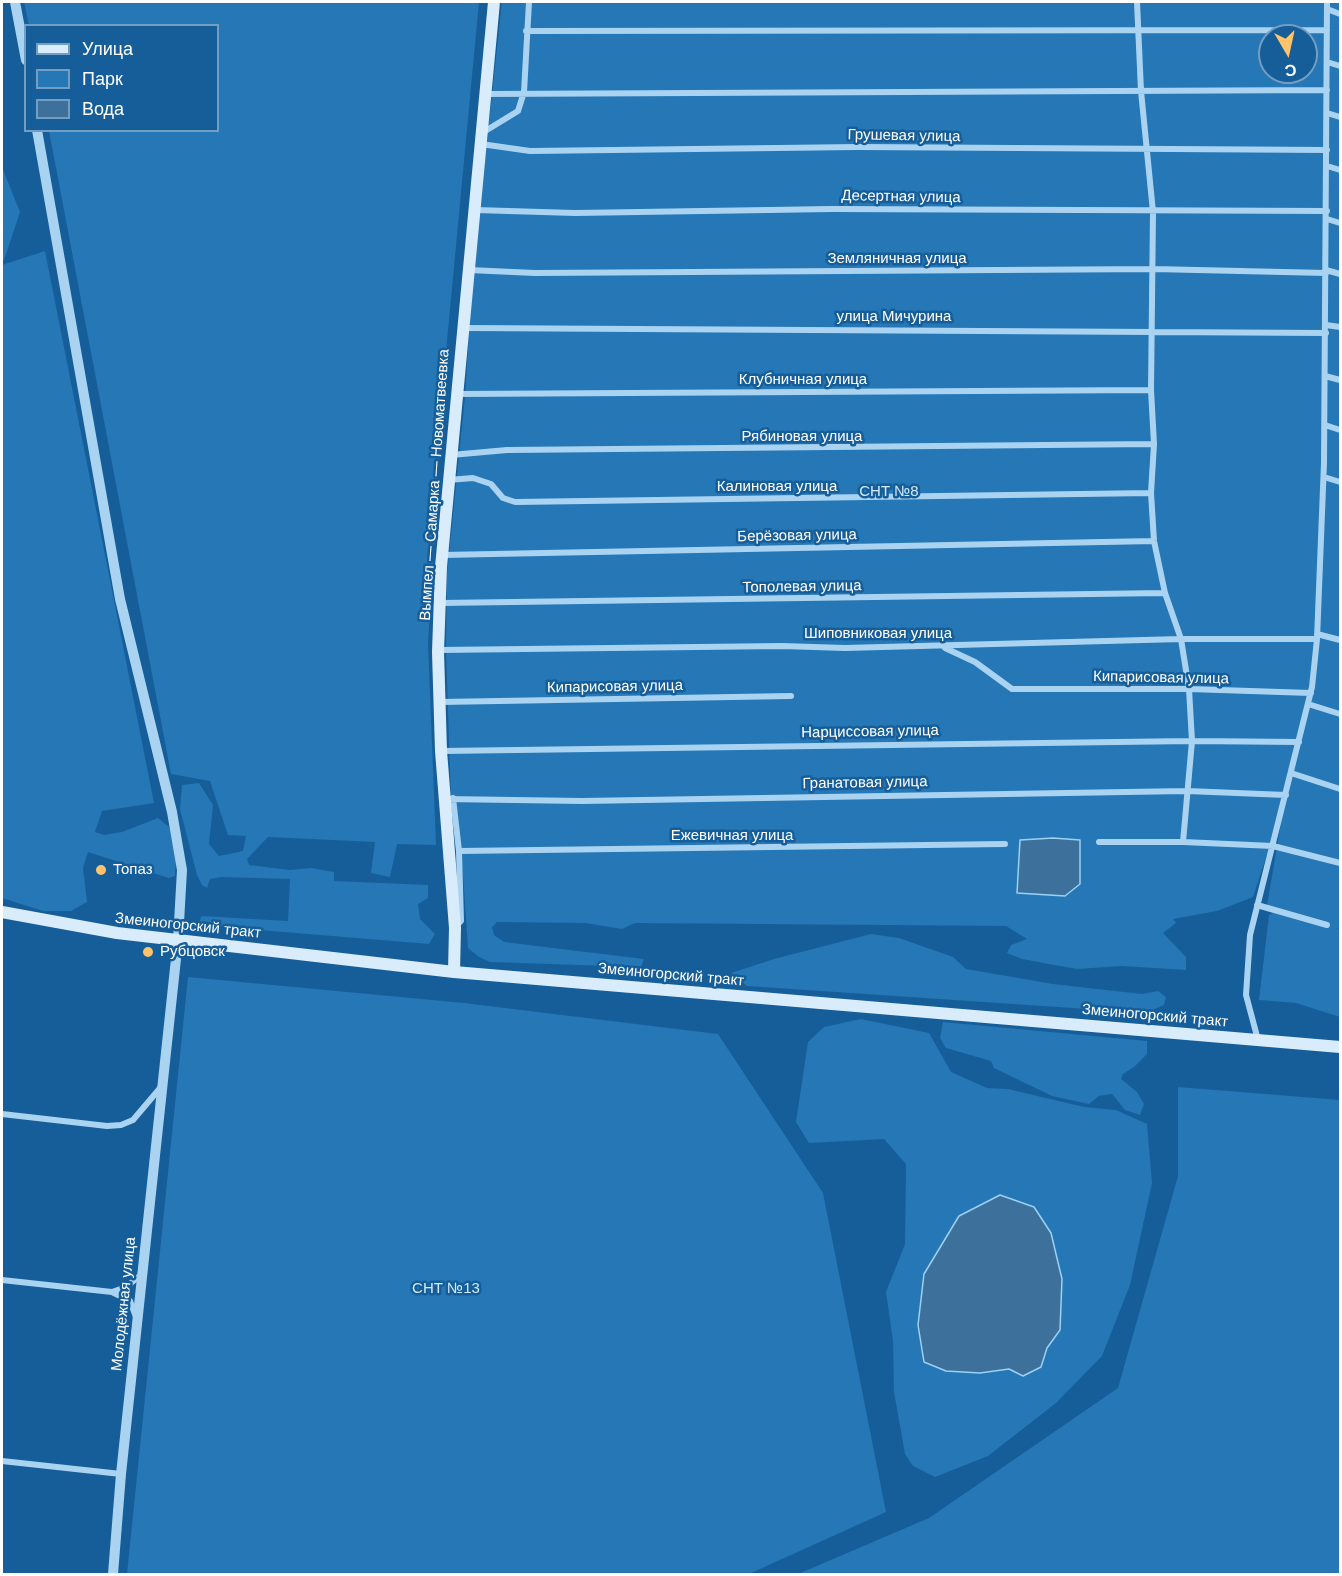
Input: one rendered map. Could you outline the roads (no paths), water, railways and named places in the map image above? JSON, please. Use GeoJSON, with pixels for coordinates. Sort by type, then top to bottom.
{"type":"FeatureCollection","features":[{"type":"Feature","properties":{"kind":"main road","name":"Вымпел — Самарка — Новоматвеевка"},"geometry":{"type":"LineString","coordinates":[[454,972],[455,928],[449,798],[441,751],[438,650],[441,555],[494,2]]}},
{"type":"Feature","properties":{"kind":"main road","name":"Змеиногорский тракт"},"geometry":{"type":"LineString","coordinates":[[2,912],[105,932],[454,972],[1341,1047]]}},
{"type":"Feature","properties":{"kind":"street"},"geometry":{"type":"LineString","coordinates":[[15,2],[24,49]]}},
{"type":"Feature","properties":{"kind":"street"},"geometry":{"type":"LineString","coordinates":[[482,139],[518,111],[524,92],[529,2]]}},
{"type":"Feature","properties":{"kind":"street"},"geometry":{"type":"LineString","coordinates":[[1137,2],[1141,91],[1149,151],[1153,212],[1151,390],[1154,444],[1151,493],[1154,541],[1165,593],[1181,639],[1189,689],[1192,741],[1183,842]]}},
{"type":"Feature","properties":{"kind":"street"},"geometry":{"type":"LineString","coordinates":[[1258,1040],[1246,995],[1250,934],[1311,693],[1317,637],[1325,425],[1327,2]]}},
{"type":"Feature","properties":{"kind":"street"},"geometry":{"type":"LineString","coordinates":[[1327,9],[1341,14]]}},
{"type":"Feature","properties":{"kind":"street"},"geometry":{"type":"LineString","coordinates":[[526,31],[1327,30]]}},
{"type":"Feature","properties":{"kind":"street"},"geometry":{"type":"LineString","coordinates":[[1327,62],[1341,66]]}},
{"type":"Feature","properties":{"kind":"street"},"geometry":{"type":"LineString","coordinates":[[485,94],[524,92],[1327,90]]}},
{"type":"Feature","properties":{"kind":"street"},"geometry":{"type":"LineString","coordinates":[[1327,113],[1341,117]]}},
{"type":"Feature","properties":{"kind":"street","name":"Молодёжная улица"},"geometry":{"type":"LineString","coordinates":[[37,132],[120,599],[176,830],[182,870],[178,940],[121,1474],[113,1575]]}},
{"type":"Feature","properties":{"kind":"street","name":"Грушевая улица"},"geometry":{"type":"LineString","coordinates":[[482,139],[530,151],[858,147],[1149,151],[1327,150]]}},
{"type":"Feature","properties":{"kind":"street"},"geometry":{"type":"LineString","coordinates":[[1327,166],[1341,170]]}},
{"type":"Feature","properties":{"kind":"street","name":"Десертная улица"},"geometry":{"type":"LineString","coordinates":[[475,210],[575,213],[832,209],[1327,211]]}},
{"type":"Feature","properties":{"kind":"street"},"geometry":{"type":"LineString","coordinates":[[1327,219],[1341,223]]}},
{"type":"Feature","properties":{"kind":"street","name":"Земляничная улица"},"geometry":{"type":"LineString","coordinates":[[469,270],[547,273],[1154,269],[1341,274]]}},
{"type":"Feature","properties":{"kind":"street"},"geometry":{"type":"LineString","coordinates":[[1326,325],[1341,327]]}},
{"type":"Feature","properties":{"kind":"street","name":"улица Мичурина"},"geometry":{"type":"LineString","coordinates":[[463,328],[1153,330],[1326,333]]}},
{"type":"Feature","properties":{"kind":"street"},"geometry":{"type":"LineString","coordinates":[[1325,376],[1341,380]]}},
{"type":"Feature","properties":{"kind":"street","name":"Клубничная улица"},"geometry":{"type":"LineString","coordinates":[[456,394],[1151,390]]}},
{"type":"Feature","properties":{"kind":"street"},"geometry":{"type":"LineString","coordinates":[[1325,425],[1341,430]]}},
{"type":"Feature","properties":{"kind":"street","name":"Рябиновая улица"},"geometry":{"type":"LineString","coordinates":[[450,455],[507,450],[1154,444]]}},
{"type":"Feature","properties":{"kind":"street"},"geometry":{"type":"LineString","coordinates":[[1324,477],[1341,482]]}},
{"type":"Feature","properties":{"kind":"street","name":"Калиновая улица"},"geometry":{"type":"LineString","coordinates":[[448,480],[473,478],[491,484],[503,498],[515,502],[1151,493]]}},
{"type":"Feature","properties":{"kind":"street","name":"Берёзовая улица"},"geometry":{"type":"LineString","coordinates":[[441,555],[1154,541]]}},
{"type":"Feature","properties":{"kind":"street","name":"Тополевая улица"},"geometry":{"type":"LineString","coordinates":[[440,603],[1165,593]]}},
{"type":"Feature","properties":{"kind":"street","name":"Шиповниковая улица"},"geometry":{"type":"LineString","coordinates":[[438,650],[944,647],[1317,637],[1341,640]]}},
{"type":"Feature","properties":{"kind":"street","name":"Кипарисовая улица"},"geometry":{"type":"LineString","coordinates":[[944,647],[975,662],[1012,689],[1189,689],[1311,693]]}},
{"type":"Feature","properties":{"kind":"street","name":"Кипарисовая улица"},"geometry":{"type":"LineString","coordinates":[[440,702],[791,696]]}},
{"type":"Feature","properties":{"kind":"street"},"geometry":{"type":"LineString","coordinates":[[1308,704],[1341,714]]}},
{"type":"Feature","properties":{"kind":"street","name":"Нарциссовая улица"},"geometry":{"type":"LineString","coordinates":[[441,751],[1192,741],[1299,742]]}},
{"type":"Feature","properties":{"kind":"street"},"geometry":{"type":"LineString","coordinates":[[1291,773],[1341,789]]}},
{"type":"Feature","properties":{"kind":"street","name":"Гранатовая улица"},"geometry":{"type":"LineString","coordinates":[[449,798],[582,801],[1187,791],[1286,795]]}},
{"type":"Feature","properties":{"kind":"street"},"geometry":{"type":"LineString","coordinates":[[449,798],[459,851],[461,921],[455,928]]}},
{"type":"Feature","properties":{"kind":"street"},"geometry":{"type":"LineString","coordinates":[[1099,842],[1183,842],[1273,846],[1341,863]]}},
{"type":"Feature","properties":{"kind":"street","name":"Ежевичная улица"},"geometry":{"type":"LineString","coordinates":[[459,851],[1005,844]]}},
{"type":"Feature","properties":{"kind":"street"},"geometry":{"type":"LineString","coordinates":[[1257,905],[1327,925]]}},
{"type":"Feature","properties":{"kind":"street"},"geometry":{"type":"LineString","coordinates":[[2,1114],[107,1126],[121,1125],[133,1120],[162,1087]]}},
{"type":"Feature","properties":{"kind":"street"},"geometry":{"type":"LineString","coordinates":[[112,1293],[126,1287],[142,1273]]}},
{"type":"Feature","properties":{"kind":"street"},"geometry":{"type":"LineString","coordinates":[[2,1280],[112,1293],[130,1301],[137,1321]]}},
{"type":"Feature","properties":{"kind":"street"},"geometry":{"type":"LineString","coordinates":[[2,1461],[121,1474]]}},
{"type":"Feature","properties":{"kind":"water"},"geometry":{"type":"Polygon","coordinates":[[[1053,838],[1080,840],[1080,884],[1065,896],[1017,893],[1020,840],[1053,838]]]}},
{"type":"Feature","properties":{"kind":"water"},"geometry":{"type":"Polygon","coordinates":[[[1000,1195],[1034,1207],[1051,1233],[1062,1279],[1060,1330],[1047,1348],[1041,1367],[1023,1376],[1009,1369],[980,1373],[946,1371],[924,1362],[918,1325],[924,1274],[959,1216],[1000,1195]]]}},
{"type":"Feature","properties":{"kind":"place","name":"Топаз"},"geometry":{"type":"Point","coordinates":[101,870]}},
{"type":"Feature","properties":{"kind":"place","name":"Рубцовск"},"geometry":{"type":"Point","coordinates":[148,952]}},
{"type":"Feature","properties":{"kind":"park label","name":"СНТ №8"},"geometry":{"type":"Point","coordinates":[889,492]}},
{"type":"Feature","properties":{"kind":"park label","name":"СНТ №13"},"geometry":{"type":"Point","coordinates":[446,1289]}}]}
